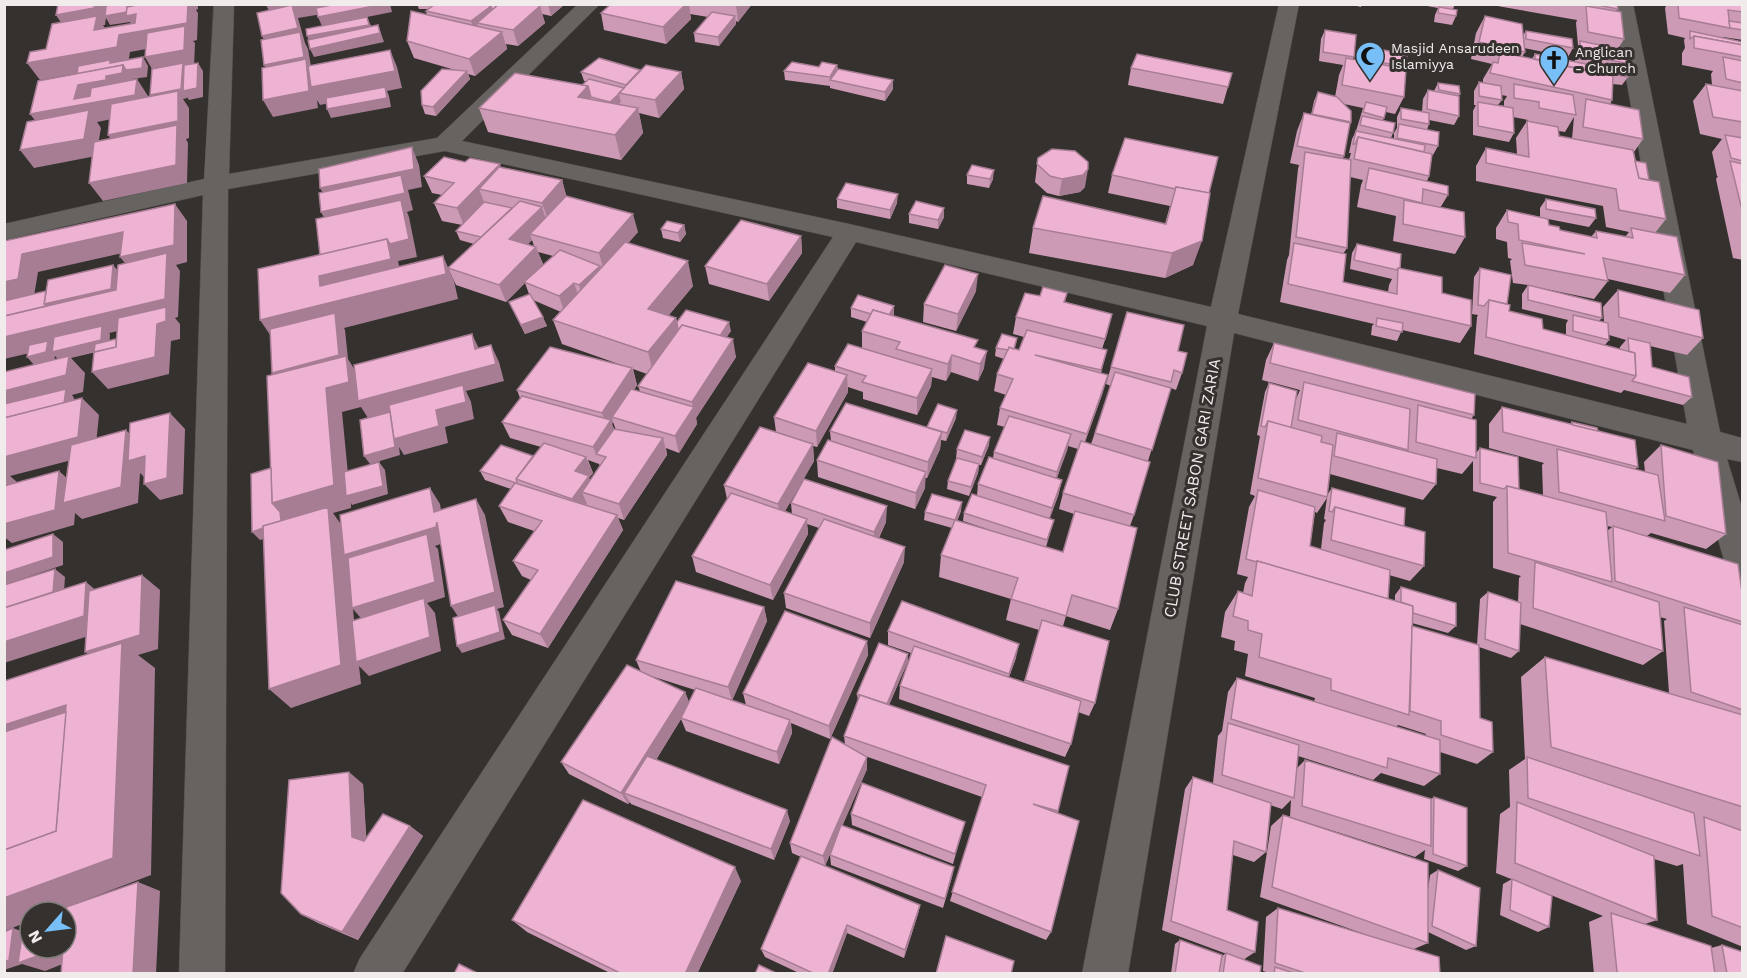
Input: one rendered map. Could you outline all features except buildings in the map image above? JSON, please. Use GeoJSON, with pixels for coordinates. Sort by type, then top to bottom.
{"type":"FeatureCollection","features":[{"type":"Feature","properties":{"kind":"street"},"geometry":{"type":"LineString","coordinates":[[202,974],[216,184],[224,4]]}},
{"type":"Feature","properties":{"kind":"street"},"geometry":{"type":"LineString","coordinates":[[445,144],[590,4]]}},
{"type":"Feature","properties":{"kind":"street","name":"CLUB STREET SABON GARI ZARIA"},"geometry":{"type":"LineString","coordinates":[[1105,974],[1222,320],[1288,4]]}},
{"type":"Feature","properties":{"kind":"street"},"geometry":{"type":"LineString","coordinates":[[1623,4],[1706,441],[1743,564]]}},
{"type":"Feature","properties":{"kind":"street"},"geometry":{"type":"LineString","coordinates":[[4,232],[216,184],[445,144],[849,232],[1222,320],[1743,450]]}},
{"type":"Feature","properties":{"kind":"street"},"geometry":{"type":"LineString","coordinates":[[376,974],[849,232]]}},
{"type":"Feature","properties":{"kind":"place","name":"Masjid Ansarudeen Islamiyya"},"geometry":{"type":"Point","coordinates":[1370,82]}},
{"type":"Feature","properties":{"kind":"place","name":"Anglican - Church"},"geometry":{"type":"Point","coordinates":[1554,86]}}]}
